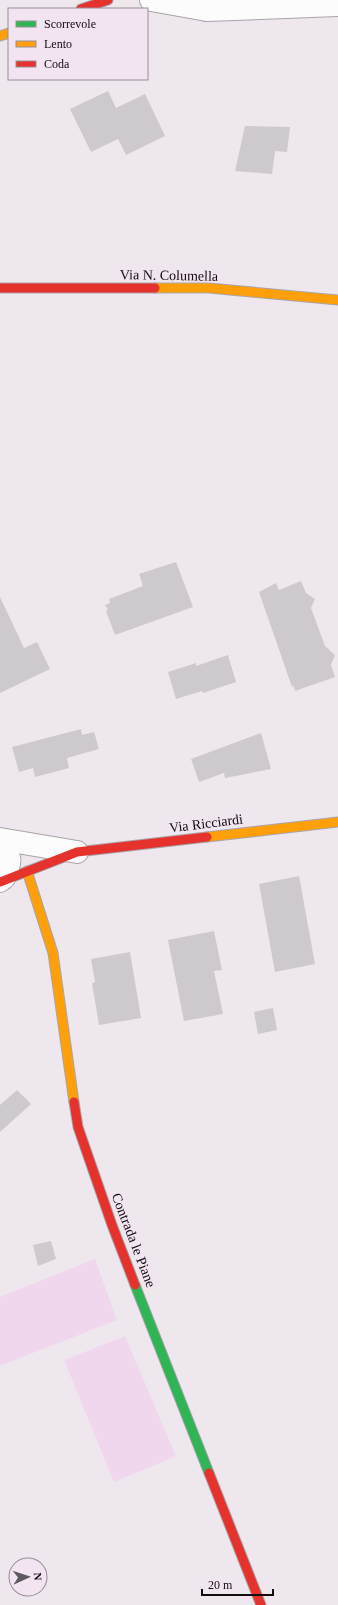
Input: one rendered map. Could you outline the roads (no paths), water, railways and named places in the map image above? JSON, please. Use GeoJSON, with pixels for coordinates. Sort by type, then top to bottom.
{"type":"FeatureCollection","features":[{"type":"Feature","properties":{"kind":"street"},"geometry":{"type":"LineString","coordinates":[[84,8],[108,0]]}},
{"type":"Feature","properties":{"kind":"street"},"geometry":{"type":"LineString","coordinates":[[151,0],[206,5],[296,3],[338,5]]}},
{"type":"Feature","properties":{"kind":"street","name":"Via N. Columella"},"geometry":{"type":"LineString","coordinates":[[0,288],[209,288],[338,300]]}},
{"type":"Feature","properties":{"kind":"street","name":"Via Ricciardi"},"geometry":{"type":"LineString","coordinates":[[0,881],[77,852],[338,822]]}},
{"type":"Feature","properties":{"kind":"street"},"geometry":{"type":"LineString","coordinates":[[0,840],[77,852]]}},
{"type":"Feature","properties":{"kind":"street"},"geometry":{"type":"LineString","coordinates":[[0,840],[10,857],[4,878],[0,881]]}},
{"type":"Feature","properties":{"kind":"street","name":"Contrada le Piane"},"geometry":{"type":"LineString","coordinates":[[27,871],[53,954],[78,1127],[112,1225],[261,1605]]}}]}
